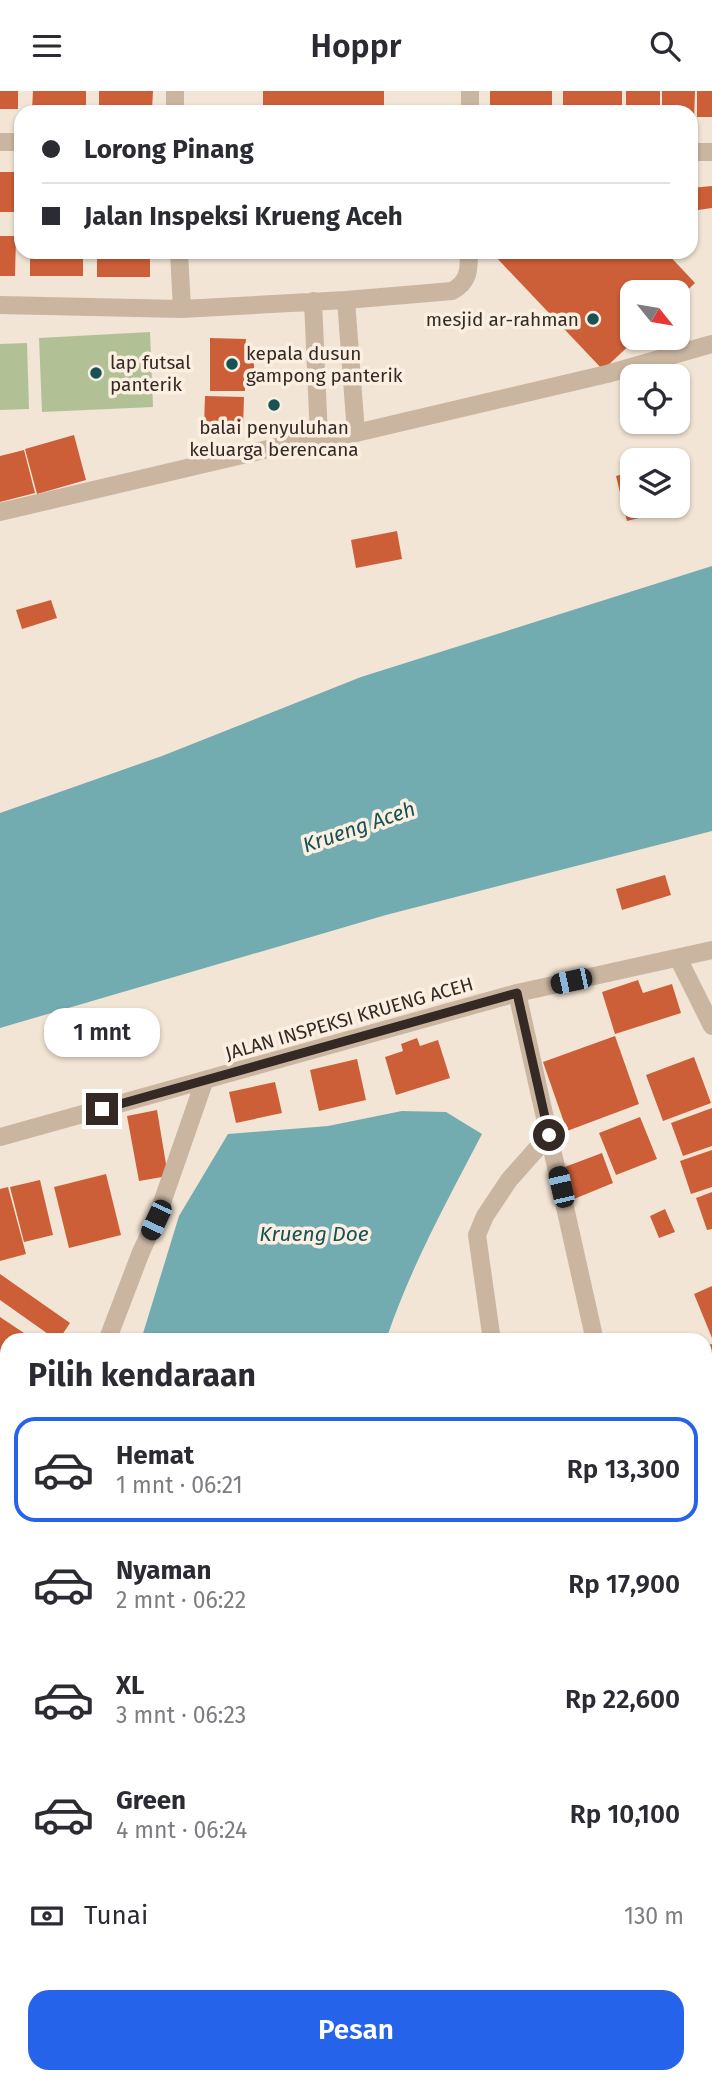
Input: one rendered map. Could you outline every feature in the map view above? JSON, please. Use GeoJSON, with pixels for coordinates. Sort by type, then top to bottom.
{"type":"FeatureCollection","features":[{"type":"Feature","properties":{"kind":"street"},"geometry":{"type":"LineString","coordinates":[[179,259],[182,309]]}},
{"type":"Feature","properties":{"kind":"street"},"geometry":{"type":"LineString","coordinates":[[0,305],[182,309],[452,292],[465,281],[469,271],[469,259]]}},
{"type":"Feature","properties":{"kind":"street"},"geometry":{"type":"LineString","coordinates":[[345,300],[356,433]]}},
{"type":"Feature","properties":{"kind":"street"},"geometry":{"type":"LineString","coordinates":[[313,301],[319,437]]}},
{"type":"Feature","properties":{"kind":"street"},"geometry":{"type":"LineString","coordinates":[[0,512],[319,437],[356,433],[607,374],[712,344]]}},
{"type":"Feature","properties":{"kind":"street","name":"JALAN INSPEKSI KRUENG ACEH"},"geometry":{"type":"LineString","coordinates":[[0,1137],[517,993],[712,950]]}},
{"type":"Feature","properties":{"kind":"street"},"geometry":{"type":"LineString","coordinates":[[678,958],[712,1026]]}},
{"type":"Feature","properties":{"kind":"street"},"geometry":{"type":"LineString","coordinates":[[517,993],[594,1333]]}},
{"type":"Feature","properties":{"kind":"street"},"geometry":{"type":"LineString","coordinates":[[110,1333],[156,1220],[204,1081]]}},
{"type":"Feature","properties":{"kind":"street"},"geometry":{"type":"LineString","coordinates":[[491,1333],[477,1235],[485,1216],[509,1180],[549,1135]]}},
{"type":"Feature","properties":{"kind":"green space","name":"lap futsal panterik"},"geometry":{"type":"Polygon","coordinates":[[[150,332],[153,407],[42,412],[39,338],[150,332]]]}},
{"type":"Feature","properties":{"kind":"green space"},"geometry":{"type":"Polygon","coordinates":[[[27,343],[29,409],[0,410],[0,344],[27,343]]]}},
{"type":"Feature","properties":{"kind":"water","name":"Krueng Aceh"},"geometry":{"type":"Polygon","coordinates":[[[712,566],[712,831],[386,915],[0,1028],[0,813],[162,756],[361,677],[712,566]]]}},
{"type":"Feature","properties":{"kind":"water","name":"Krueng Doe"},"geometry":{"type":"Polygon","coordinates":[[[402,1111],[446,1112],[482,1134],[418,1261],[389,1333],[143,1333],[179,1216],[228,1134],[328,1126],[402,1111]]]}},
{"type":"Feature","properties":{"kind":"building"},"geometry":{"type":"Polygon","coordinates":[[[0,91],[18,91],[18,105],[14,105],[14,109],[0,109],[0,91]]]}},
{"type":"Feature","properties":{"kind":"building"},"geometry":{"type":"Polygon","coordinates":[[[33,91],[86,91],[86,105],[32,105],[33,91]]]}},
{"type":"Feature","properties":{"kind":"building"},"geometry":{"type":"Polygon","coordinates":[[[99,91],[153,91],[152,105],[99,105],[99,91]]]}},
{"type":"Feature","properties":{"kind":"building"},"geometry":{"type":"Polygon","coordinates":[[[263,91],[384,91],[384,105],[263,105],[263,91]]]}},
{"type":"Feature","properties":{"kind":"building"},"geometry":{"type":"Polygon","coordinates":[[[490,91],[552,91],[552,105],[490,105],[490,91]]]}},
{"type":"Feature","properties":{"kind":"building"},"geometry":{"type":"Polygon","coordinates":[[[563,91],[622,91],[622,105],[563,105],[563,91]]]}},
{"type":"Feature","properties":{"kind":"building"},"geometry":{"type":"Polygon","coordinates":[[[626,91],[660,91],[660,105],[626,105],[626,91]]]}},
{"type":"Feature","properties":{"kind":"building"},"geometry":{"type":"Polygon","coordinates":[[[662,91],[695,91],[695,105],[662,105],[662,91]]]}},
{"type":"Feature","properties":{"kind":"building"},"geometry":{"type":"Polygon","coordinates":[[[697,91],[712,91],[712,117],[698,117],[697,91]]]}},
{"type":"Feature","properties":{"kind":"building"},"geometry":{"type":"Polygon","coordinates":[[[0,172],[14,172],[14,212],[0,212],[0,172]]]}},
{"type":"Feature","properties":{"kind":"building"},"geometry":{"type":"Polygon","coordinates":[[[712,186],[712,208],[698,210],[698,187],[712,186]]]}},
{"type":"Feature","properties":{"kind":"building"},"geometry":{"type":"Polygon","coordinates":[[[0,236],[14,236],[15,276],[0,276],[0,236]]]}},
{"type":"Feature","properties":{"kind":"building"},"geometry":{"type":"Polygon","coordinates":[[[30,259],[83,259],[83,276],[30,276],[30,259]]]}},
{"type":"Feature","properties":{"kind":"building"},"geometry":{"type":"Polygon","coordinates":[[[97,259],[150,259],[150,277],[97,277],[97,259]]]}},
{"type":"Feature","properties":{"kind":"building","name":"mesjid ar-rahman"},"geometry":{"type":"Polygon","coordinates":[[[498,259],[673,259],[695,283],[690,288],[690,280],[620,280],[620,350],[624,350],[603,370],[498,259]]]}},
{"type":"Feature","properties":{"kind":"building","name":"kepala dusun gampong panterik"},"geometry":{"type":"Polygon","coordinates":[[[210,338],[246,339],[245,353],[254,353],[254,374],[245,374],[245,391],[210,391],[210,338]]]}},
{"type":"Feature","properties":{"kind":"building"},"geometry":{"type":"Polygon","coordinates":[[[205,396],[244,397],[243,428],[204,427],[205,396]]]}},
{"type":"Feature","properties":{"kind":"building"},"geometry":{"type":"Polygon","coordinates":[[[74,435],[86,480],[37,494],[25,449],[74,435]]]}},
{"type":"Feature","properties":{"kind":"building"},"geometry":{"type":"Polygon","coordinates":[[[24,450],[35,493],[0,502],[0,456],[24,450]]]}},
{"type":"Feature","properties":{"kind":"building"},"geometry":{"type":"Polygon","coordinates":[[[620,475],[620,492],[616,476],[620,475]]]}},
{"type":"Feature","properties":{"kind":"building"},"geometry":{"type":"Polygon","coordinates":[[[397,531],[402,559],[356,568],[351,540],[397,531]]]}},
{"type":"Feature","properties":{"kind":"building"},"geometry":{"type":"Polygon","coordinates":[[[51,600],[57,618],[22,629],[16,610],[51,600]]]}},
{"type":"Feature","properties":{"kind":"building"},"geometry":{"type":"Polygon","coordinates":[[[665,875],[671,895],[622,910],[616,889],[665,875]]]}},
{"type":"Feature","properties":{"kind":"building"},"geometry":{"type":"Polygon","coordinates":[[[638,980],[643,993],[672,984],[681,1013],[615,1034],[602,992],[638,980]]]}},
{"type":"Feature","properties":{"kind":"building"},"geometry":{"type":"Polygon","coordinates":[[[615,1036],[639,1104],[567,1131],[543,1062],[615,1036]]]}},
{"type":"Feature","properties":{"kind":"building"},"geometry":{"type":"Polygon","coordinates":[[[417,1038],[420,1046],[438,1040],[450,1078],[396,1095],[385,1057],[403,1051],[401,1044],[417,1038]]]}},
{"type":"Feature","properties":{"kind":"building"},"geometry":{"type":"Polygon","coordinates":[[[694,1057],[711,1103],[663,1121],[646,1075],[694,1057]]]}},
{"type":"Feature","properties":{"kind":"building"},"geometry":{"type":"Polygon","coordinates":[[[357,1059],[366,1100],[319,1111],[310,1070],[357,1059]]]}},
{"type":"Feature","properties":{"kind":"building"},"geometry":{"type":"Polygon","coordinates":[[[275,1082],[282,1113],[236,1123],[229,1092],[275,1082]]]}},
{"type":"Feature","properties":{"kind":"building"},"geometry":{"type":"Polygon","coordinates":[[[712,1108],[712,1146],[683,1156],[671,1123],[712,1108]]]}},
{"type":"Feature","properties":{"kind":"building"},"geometry":{"type":"Polygon","coordinates":[[[157,1110],[168,1176],[139,1181],[127,1116],[157,1110]]]}},
{"type":"Feature","properties":{"kind":"building"},"geometry":{"type":"Polygon","coordinates":[[[640,1117],[657,1159],[616,1175],[599,1133],[640,1117]]]}},
{"type":"Feature","properties":{"kind":"building"},"geometry":{"type":"Polygon","coordinates":[[[712,1150],[712,1187],[691,1194],[680,1161],[712,1150]]]}},
{"type":"Feature","properties":{"kind":"building"},"geometry":{"type":"Polygon","coordinates":[[[602,1153],[613,1183],[574,1199],[562,1168],[602,1153]]]}},
{"type":"Feature","properties":{"kind":"building"},"geometry":{"type":"Polygon","coordinates":[[[106,1174],[121,1235],[69,1248],[54,1187],[106,1174]]]}},
{"type":"Feature","properties":{"kind":"building"},"geometry":{"type":"Polygon","coordinates":[[[40,1180],[53,1235],[24,1242],[10,1187],[40,1180]]]}},
{"type":"Feature","properties":{"kind":"building"},"geometry":{"type":"Polygon","coordinates":[[[8,1187],[26,1254],[0,1261],[0,1189],[8,1187]]]}},
{"type":"Feature","properties":{"kind":"building"},"geometry":{"type":"Polygon","coordinates":[[[712,1192],[712,1229],[707,1230],[696,1198],[712,1192]]]}},
{"type":"Feature","properties":{"kind":"building"},"geometry":{"type":"Polygon","coordinates":[[[665,1209],[675,1232],[659,1238],[650,1216],[665,1209]]]}},
{"type":"Feature","properties":{"kind":"building"},"geometry":{"type":"Polygon","coordinates":[[[0,1274],[70,1323],[63,1333],[47,1333],[0,1300],[0,1274]]]}},
{"type":"Feature","properties":{"kind":"building"},"geometry":{"type":"Polygon","coordinates":[[[712,1286],[712,1333],[710,1333],[694,1294],[712,1286]]]}},
{"type":"Feature","properties":{"kind":"building"},"geometry":{"type":"Polygon","coordinates":[[[0,1317],[24,1333],[0,1333],[0,1317]]]}},
{"type":"Feature","properties":{"kind":"place","name":"mesjid ar-rahman"},"geometry":{"type":"Point","coordinates":[593,319]}},
{"type":"Feature","properties":{"kind":"place","name":"kepala dusun gampong panterik"},"geometry":{"type":"Point","coordinates":[232,364]}},
{"type":"Feature","properties":{"kind":"place","name":"lap futsal panterik"},"geometry":{"type":"Point","coordinates":[96,373]}},
{"type":"Feature","properties":{"kind":"place","name":"balai penyuluhan keluarga berencana"},"geometry":{"type":"Point","coordinates":[274,405]}},
{"type":"Feature","properties":{"kind":"route"},"geometry":{"type":"LineString","coordinates":[[102,1109],[517,993],[549,1135]]}}]}
